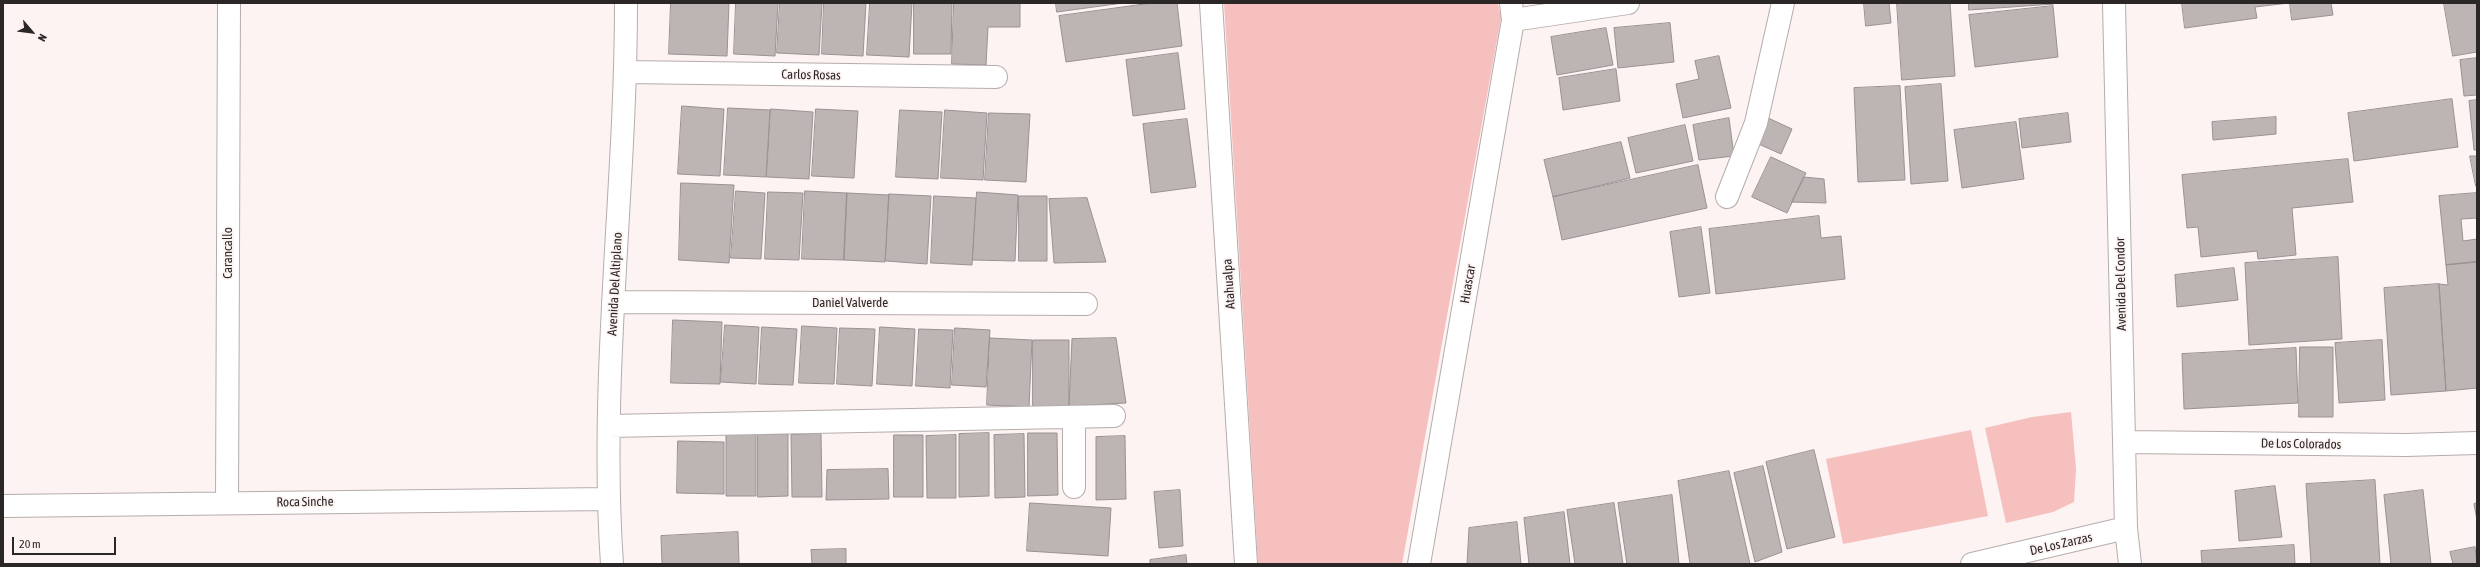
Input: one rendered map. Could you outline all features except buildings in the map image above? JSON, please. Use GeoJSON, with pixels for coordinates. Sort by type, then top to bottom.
{"type":"FeatureCollection","features":[{"type":"Feature","properties":{"kind":"street","name":"Carancallo"},"geometry":{"type":"LineString","coordinates":[[227,503],[229,3]]}},
{"type":"Feature","properties":{"kind":"street","name":"Avenida Del Altiplano"},"geometry":{"type":"LineString","coordinates":[[612,564],[607,499],[613,302],[626,72],[626,3]]}},
{"type":"Feature","properties":{"kind":"street","name":"Atahualpa"},"geometry":{"type":"LineString","coordinates":[[1211,3],[1246,564]]}},
{"type":"Feature","properties":{"kind":"street"},"geometry":{"type":"LineString","coordinates":[[1512,12],[1628,3]]}},
{"type":"Feature","properties":{"kind":"street"},"geometry":{"type":"LineString","coordinates":[[1727,197],[1756,123],[1783,3]]}},
{"type":"Feature","properties":{"kind":"street","name":"Avenida Del Condor"},"geometry":{"type":"LineString","coordinates":[[2114,3],[2126,528],[2130,564]]}},
{"type":"Feature","properties":{"kind":"street","name":"Huascar"},"geometry":{"type":"LineString","coordinates":[[1419,564],[1512,12]]}},
{"type":"Feature","properties":{"kind":"street","name":"Carlos Rosas"},"geometry":{"type":"LineString","coordinates":[[626,72],[996,77]]}},
{"type":"Feature","properties":{"kind":"street","name":"Daniel Valverde"},"geometry":{"type":"LineString","coordinates":[[613,302],[1086,304]]}},
{"type":"Feature","properties":{"kind":"street"},"geometry":{"type":"LineString","coordinates":[[609,426],[1074,418],[1114,416]]}},
{"type":"Feature","properties":{"kind":"street"},"geometry":{"type":"LineString","coordinates":[[1074,418],[1074,487]]}},
{"type":"Feature","properties":{"kind":"street","name":"De Los Colorados"},"geometry":{"type":"LineString","coordinates":[[2125,442],[2406,445],[2477,443]]}},
{"type":"Feature","properties":{"kind":"street","name":"Roca Sinche"},"geometry":{"type":"LineString","coordinates":[[3,506],[607,499]]}},
{"type":"Feature","properties":{"kind":"street","name":"De Los Zarzas"},"geometry":{"type":"LineString","coordinates":[[1972,564],[2126,528]]}},
{"type":"Feature","properties":{"kind":"shaded area"},"geometry":{"type":"Polygon","coordinates":[[[1224,3],[1498,3],[1501,18],[1402,564],[1258,564],[1224,3]]]}},
{"type":"Feature","properties":{"kind":"shaded area"},"geometry":{"type":"Polygon","coordinates":[[[2071,412],[2076,469],[2074,502],[2053,512],[2006,523],[1985,428],[2032,417],[2071,412]]]}},
{"type":"Feature","properties":{"kind":"shaded area"},"geometry":{"type":"Polygon","coordinates":[[[1971,430],[1988,516],[1843,544],[1826,459],[1971,430]]]}}]}
